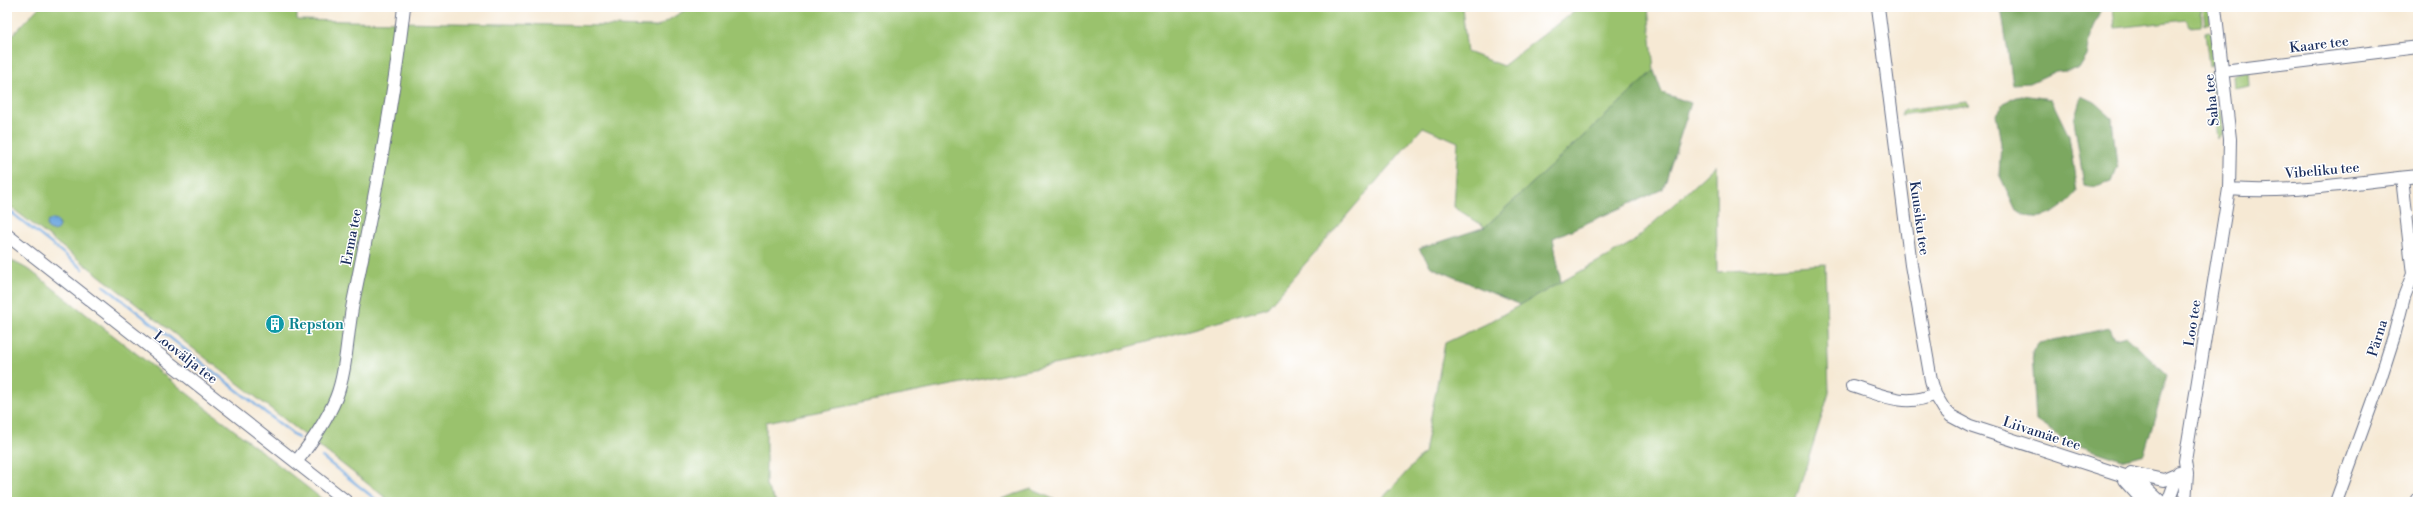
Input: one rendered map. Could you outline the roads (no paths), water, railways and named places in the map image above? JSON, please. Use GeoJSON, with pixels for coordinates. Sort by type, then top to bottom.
{"type":"FeatureCollection","features":[{"type":"Feature","properties":{"kind":"street","name":"Erma tee"},"geometry":{"type":"LineString","coordinates":[[296,462],[319,433],[332,408],[340,384],[348,327],[369,225],[395,71],[404,7]]}},
{"type":"Feature","properties":{"kind":"street","name":"Kuusiku tee"},"geometry":{"type":"LineString","coordinates":[[1878,7],[1911,265],[1923,341],[1936,394],[1944,409],[1960,422]]}},
{"type":"Feature","properties":{"kind":"street","name":"Saha tee"},"geometry":{"type":"LineString","coordinates":[[2215,7],[2230,139],[2229,189]]}},
{"type":"Feature","properties":{"kind":"street","name":"Kaare tee"},"geometry":{"type":"LineString","coordinates":[[2223,70],[2418,47]]}},
{"type":"Feature","properties":{"kind":"street","name":"Vibeliku tee"},"geometry":{"type":"LineString","coordinates":[[2229,189],[2253,191],[2294,189],[2418,176]]}},
{"type":"Feature","properties":{"kind":"street","name":"Pärna"},"geometry":{"type":"LineString","coordinates":[[2336,502],[2377,389],[2394,336],[2404,296],[2413,274],[2402,178]]}},
{"type":"Feature","properties":{"kind":"street","name":"Loo tee"},"geometry":{"type":"LineString","coordinates":[[2185,502],[2187,474],[2185,461],[2229,189]]}},
{"type":"Feature","properties":{"kind":"street","name":"Loovälja tee"},"geometry":{"type":"LineString","coordinates":[[7,235],[347,502]]}},
{"type":"Feature","properties":{"kind":"street"},"geometry":{"type":"LineString","coordinates":[[1852,386],[1899,401],[1916,402],[1936,394]]}},
{"type":"Feature","properties":{"kind":"street","name":"Liivamäe tee"},"geometry":{"type":"LineString","coordinates":[[1960,422],[2116,472],[2138,482],[2161,502]]}},
{"type":"Feature","properties":{"kind":"street","name":"Loo tee"},"geometry":{"type":"LineString","coordinates":[[2168,502],[2178,474],[2185,461]]}},
{"type":"Feature","properties":{"kind":"street"},"geometry":{"type":"LineString","coordinates":[[2116,472],[2131,473],[2164,480],[2178,474]]}},
{"type":"Feature","properties":{"kind":"street","name":"Liivamäe tee"},"geometry":{"type":"LineString","coordinates":[[2116,472],[2135,489],[2144,502]]}},
{"type":"Feature","properties":{"kind":"water"},"geometry":{"type":"Polygon","coordinates":[[[51,219],[55,219],[59,225],[55,231],[51,231],[47,227],[47,223],[51,219]]]}},
{"type":"Feature","properties":{"kind":"waterway"},"geometry":{"type":"LineString","coordinates":[[7,209],[83,269]]}},
{"type":"Feature","properties":{"kind":"waterway"},"geometry":{"type":"LineString","coordinates":[[104,286],[298,438]]}},
{"type":"Feature","properties":{"kind":"waterway"},"geometry":{"type":"LineString","coordinates":[[322,457],[379,502]]}},
{"type":"Feature","properties":{"kind":"place","name":"Repston"},"geometry":{"type":"Point","coordinates":[275,324]}}]}
